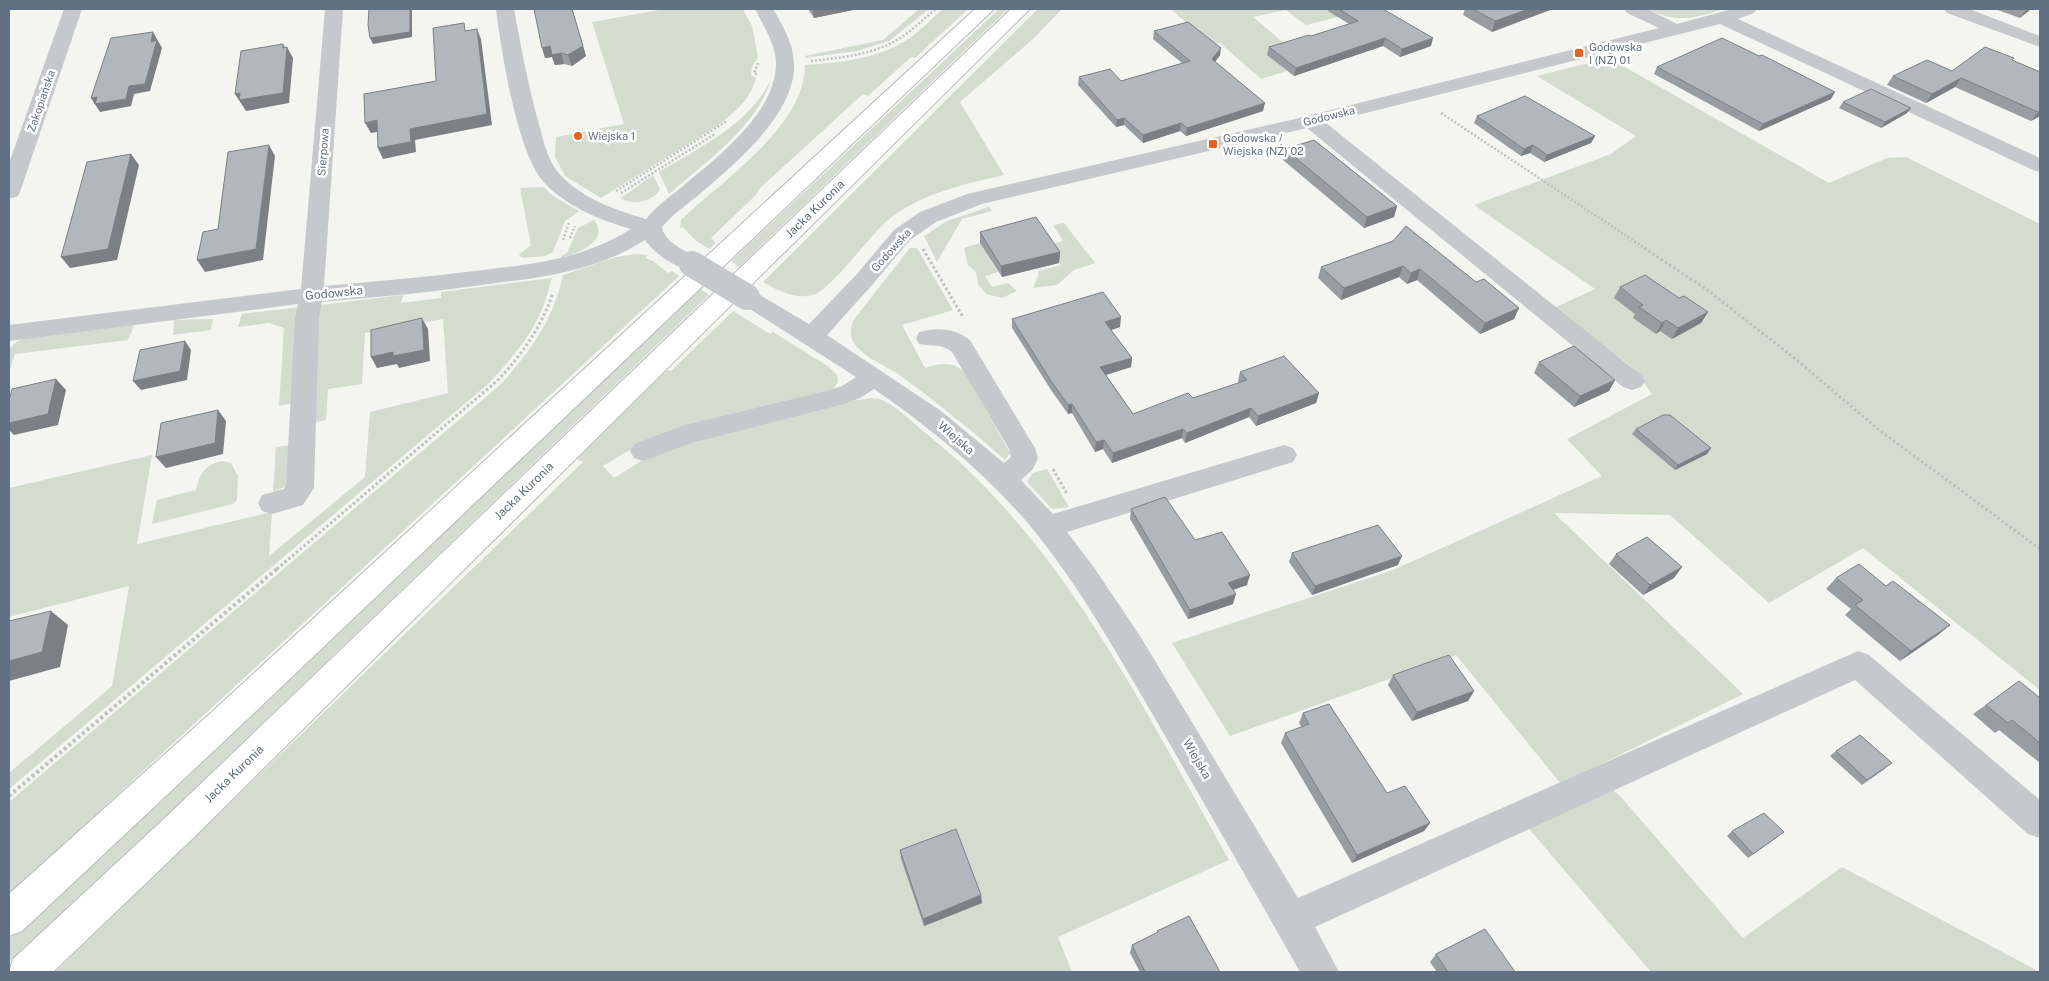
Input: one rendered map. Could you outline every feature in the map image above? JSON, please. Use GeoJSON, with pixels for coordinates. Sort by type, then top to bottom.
{"type":"FeatureCollection","features":[{"type":"Feature","properties":{"kind":"main road"},"geometry":{"type":"LineString","coordinates":[[9,918],[211,733],[985,9]]}},
{"type":"Feature","properties":{"kind":"main road","name":"Jacka Kuronia"},"geometry":{"type":"LineString","coordinates":[[26,972],[178,829],[1021,9]]}},
{"type":"Feature","properties":{"kind":"street","name":"Zakopiańska"},"geometry":{"type":"LineString","coordinates":[[9,192],[73,9]]}},
{"type":"Feature","properties":{"kind":"street","name":"Sierpowa"},"geometry":{"type":"LineString","coordinates":[[272,503],[293,497],[300,488],[307,318],[312,295],[334,9]]}},
{"type":"Feature","properties":{"kind":"street"},"geometry":{"type":"LineString","coordinates":[[504,9],[535,149],[550,176],[564,189],[625,222],[651,227],[658,218],[757,129],[779,96],[783,84],[785,62],[777,34],[764,9]]}},
{"type":"Feature","properties":{"kind":"street"},"geometry":{"type":"LineString","coordinates":[[1633,9],[1674,29]]}},
{"type":"Feature","properties":{"kind":"street","name":"Godowska"},"geometry":{"type":"LineString","coordinates":[[811,337],[865,279],[902,235],[920,221],[943,210],[975,199],[1310,121],[1722,18],[1748,9]]}},
{"type":"Feature","properties":{"kind":"street"},"geometry":{"type":"LineString","coordinates":[[1953,9],[2040,42]]}},
{"type":"Feature","properties":{"kind":"street"},"geometry":{"type":"LineString","coordinates":[[1722,18],[2040,166]]}},
{"type":"Feature","properties":{"kind":"street"},"geometry":{"type":"LineString","coordinates":[[1310,121],[1632,380]]}},
{"type":"Feature","properties":{"kind":"street","name":"Godowska"},"geometry":{"type":"LineString","coordinates":[[9,333],[312,295],[444,282],[557,261],[594,257],[625,243],[651,227]]}},
{"type":"Feature","properties":{"kind":"street","name":"Wiejska"},"geometry":{"type":"LineString","coordinates":[[651,227],[651,233],[660,244],[874,377],[942,424],[1030,506],[1083,572],[1111,614],[1320,972]]}},
{"type":"Feature","properties":{"kind":"street"},"geometry":{"type":"LineString","coordinates":[[928,338],[947,337],[961,346],[1022,448],[1025,458],[1023,462],[1002,480]]}},
{"type":"Feature","properties":{"kind":"street"},"geometry":{"type":"LineString","coordinates":[[643,451],[685,435],[836,398],[851,392],[874,377]]}},
{"type":"Feature","properties":{"kind":"street"},"geometry":{"type":"LineString","coordinates":[[1046,527],[1284,454]]}},
{"type":"Feature","properties":{"kind":"street"},"geometry":{"type":"LineString","coordinates":[[1290,920],[1858,664],[2040,822]]}},
{"type":"Feature","properties":{"kind":"path"},"geometry":{"type":"LineString","coordinates":[[760,80],[761,70],[766,64],[838,57],[887,45],[903,36],[936,9]]}},
{"type":"Feature","properties":{"kind":"path"},"geometry":{"type":"LineString","coordinates":[[760,59],[754,73],[760,75]]}},
{"type":"Feature","properties":{"kind":"path"},"geometry":{"type":"LineString","coordinates":[[1414,95],[1706,289],[1798,361],[1879,430],[2040,549]]}},
{"type":"Feature","properties":{"kind":"path"},"geometry":{"type":"LineString","coordinates":[[9,796],[492,386],[526,348],[543,320],[553,293],[557,261],[570,222],[578,215],[596,207],[732,120],[596,207],[576,224],[566,250],[557,261]]}},
{"type":"Feature","properties":{"kind":"shaded area"},"geometry":{"type":"Polygon","coordinates":[[[665,9],[743,9],[752,26],[758,57],[752,67],[751,75],[756,78],[746,99],[717,126],[601,198],[565,176],[555,157],[556,137],[624,124],[592,22],[665,9]]]}},
{"type":"Feature","properties":{"kind":"shaded area"},"geometry":{"type":"Polygon","coordinates":[[[919,9],[929,9],[889,41],[856,51],[805,58],[805,56],[883,40],[919,9]]]}},
{"type":"Feature","properties":{"kind":"shaded area"},"geometry":{"type":"Polygon","coordinates":[[[943,9],[968,9],[915,58],[911,57],[868,96],[863,94],[759,189],[757,194],[711,238],[716,243],[709,249],[694,239],[683,227],[680,228],[681,220],[738,170],[776,131],[791,110],[801,88],[805,65],[856,59],[882,52],[910,38],[943,9]]]}},
{"type":"Feature","properties":{"kind":"shaded area"},"geometry":{"type":"Polygon","coordinates":[[[999,9],[1008,9],[739,267],[731,261],[999,9]]]}},
{"type":"Feature","properties":{"kind":"shaded area"},"geometry":{"type":"Polygon","coordinates":[[[1038,9],[1062,9],[1033,39],[960,102],[1004,175],[943,191],[914,203],[901,211],[880,228],[830,283],[813,295],[793,295],[763,282],[1038,9]]]}},
{"type":"Feature","properties":{"kind":"shaded area"},"geometry":{"type":"Polygon","coordinates":[[[1171,9],[1369,9],[1306,25],[1286,10],[1253,17],[1309,64],[1261,79],[1220,43],[1211,45],[1171,9]]]}},
{"type":"Feature","properties":{"kind":"shaded area"},"geometry":{"type":"Polygon","coordinates":[[[1647,9],[1724,9],[1694,17],[1677,18],[1647,9]]]}},
{"type":"Feature","properties":{"kind":"shaded area"},"geometry":{"type":"Polygon","coordinates":[[[1609,58],[1829,183],[1887,158],[1906,157],[2040,224],[2040,690],[1863,548],[1769,603],[1670,515],[1554,513],[1743,694],[1561,784],[1456,655],[1230,736],[1172,643],[1393,570],[1602,476],[1567,439],[1652,394],[1632,367],[1554,308],[1595,289],[1474,205],[1611,154],[1636,136],[1537,76],[1609,58]]]}},
{"type":"Feature","properties":{"kind":"shaded area"},"geometry":{"type":"Polygon","coordinates":[[[771,80],[764,98],[754,114],[741,129],[728,143],[669,194],[659,172],[722,134],[750,110],[771,80]]]}},
{"type":"Feature","properties":{"kind":"shaded area"},"geometry":{"type":"Polygon","coordinates":[[[653,175],[660,189],[653,197],[637,202],[626,201],[621,198],[653,175]]]}},
{"type":"Feature","properties":{"kind":"shaded area"},"geometry":{"type":"Polygon","coordinates":[[[543,187],[553,196],[579,211],[565,221],[553,252],[545,256],[522,258],[519,255],[531,245],[520,188],[543,187]]]}},
{"type":"Feature","properties":{"kind":"shaded area"},"geometry":{"type":"Polygon","coordinates":[[[989,207],[992,211],[962,219],[937,262],[924,236],[947,221],[989,207]]]}},
{"type":"Feature","properties":{"kind":"shaded area"},"geometry":{"type":"Polygon","coordinates":[[[594,220],[598,227],[598,234],[595,240],[583,250],[561,258],[561,256],[567,253],[578,228],[594,220]]]}},
{"type":"Feature","properties":{"kind":"shaded area"},"geometry":{"type":"Polygon","coordinates":[[[1064,223],[1095,263],[1074,270],[1057,285],[1033,288],[1038,271],[1061,265],[1047,245],[1063,241],[1053,225],[1064,223]]]}},
{"type":"Feature","properties":{"kind":"shaded area"},"geometry":{"type":"Polygon","coordinates":[[[980,243],[998,272],[985,276],[992,287],[1008,283],[1017,291],[1002,298],[986,294],[978,284],[976,272],[968,265],[964,248],[980,243]]]}},
{"type":"Feature","properties":{"kind":"shaded area"},"geometry":{"type":"Polygon","coordinates":[[[910,248],[917,248],[953,310],[902,325],[925,368],[946,364],[956,366],[965,373],[1010,453],[1005,460],[967,427],[914,386],[864,353],[852,340],[851,331],[855,318],[910,248]]]}},
{"type":"Feature","properties":{"kind":"shaded area"},"geometry":{"type":"Polygon","coordinates":[[[636,254],[648,255],[645,258],[653,261],[668,273],[672,271],[679,276],[9,895],[9,802],[500,385],[531,347],[539,334],[554,306],[563,275],[616,257],[636,254]]]}},
{"type":"Feature","properties":{"kind":"shaded area"},"geometry":{"type":"Polygon","coordinates":[[[552,278],[541,311],[529,334],[509,361],[487,385],[9,789],[9,773],[112,686],[129,586],[9,617],[9,488],[152,455],[137,544],[272,512],[269,556],[365,477],[370,412],[448,393],[443,319],[365,333],[362,384],[328,389],[326,420],[310,421],[314,316],[320,305],[403,295],[401,303],[441,298],[441,292],[552,278]]]}},
{"type":"Feature","properties":{"kind":"shaded area"},"geometry":{"type":"Polygon","coordinates":[[[700,289],[709,295],[167,815],[9,962],[9,939],[160,803],[700,289]]]}},
{"type":"Feature","properties":{"kind":"shaded area"},"geometry":{"type":"Polygon","coordinates":[[[301,307],[294,403],[279,406],[284,328],[269,323],[238,327],[242,314],[301,307]]]}},
{"type":"Feature","properties":{"kind":"shaded area"},"geometry":{"type":"Polygon","coordinates":[[[733,311],[770,334],[773,332],[829,367],[837,375],[838,382],[832,391],[638,445],[603,466],[614,478],[654,453],[679,444],[857,400],[876,398],[885,401],[928,435],[977,478],[1021,526],[1061,578],[1098,632],[1133,689],[1229,860],[1058,937],[1072,972],[55,972],[583,462],[576,458],[667,370],[671,371],[733,311]]]}},
{"type":"Feature","properties":{"kind":"shaded area"},"geometry":{"type":"Polygon","coordinates":[[[213,319],[211,330],[173,335],[174,320],[213,319]]]}},
{"type":"Feature","properties":{"kind":"shaded area"},"geometry":{"type":"Polygon","coordinates":[[[135,323],[128,340],[15,354],[9,372],[9,349],[16,342],[28,337],[135,323]]]}},
{"type":"Feature","properties":{"kind":"shaded area"},"geometry":{"type":"Polygon","coordinates":[[[293,445],[291,484],[273,492],[276,447],[293,445]]]}},
{"type":"Feature","properties":{"kind":"shaded area"},"geometry":{"type":"Polygon","coordinates":[[[222,461],[231,463],[238,476],[237,500],[233,504],[152,524],[157,500],[196,490],[199,479],[204,471],[211,465],[222,461]]]}},
{"type":"Feature","properties":{"kind":"shaded area"},"geometry":{"type":"Polygon","coordinates":[[[1047,469],[1069,507],[1052,509],[1027,482],[1033,473],[1047,469]]]}},
{"type":"Feature","properties":{"kind":"shaded area"},"geometry":{"type":"Polygon","coordinates":[[[1608,785],[1621,797],[1743,938],[1842,867],[2040,972],[1651,972],[1525,824],[1608,785]]]}},
{"type":"Feature","properties":{"kind":"building"},"geometry":{"type":"Polygon","coordinates":[[[369,9],[410,9],[410,32],[370,38],[368,25],[369,9]]]}},
{"type":"Feature","properties":{"kind":"building"},"geometry":{"type":"Polygon","coordinates":[[[534,9],[572,9],[583,46],[568,55],[561,53],[552,55],[550,46],[542,48],[534,9]]]}},
{"type":"Feature","properties":{"kind":"building"},"geometry":{"type":"Polygon","coordinates":[[[1339,9],[1383,9],[1433,38],[1402,49],[1385,38],[1296,68],[1269,47],[1358,21],[1339,9]]]}},
{"type":"Feature","properties":{"kind":"building"},"geometry":{"type":"Polygon","coordinates":[[[1473,9],[1529,9],[1495,21],[1473,9]]]}},
{"type":"Feature","properties":{"kind":"building"},"geometry":{"type":"Polygon","coordinates":[[[1188,22],[1221,48],[1212,59],[1265,103],[1187,128],[1181,123],[1143,135],[1124,118],[1117,120],[1079,77],[1110,69],[1121,81],[1190,61],[1154,31],[1188,22]]]}},
{"type":"Feature","properties":{"kind":"building"},"geometry":{"type":"Polygon","coordinates":[[[464,23],[465,31],[477,29],[487,114],[410,129],[411,142],[378,148],[377,120],[365,123],[364,94],[436,81],[433,28],[464,23]]]}},
{"type":"Feature","properties":{"kind":"building"},"geometry":{"type":"Polygon","coordinates":[[[153,32],[151,42],[157,40],[145,84],[129,86],[126,99],[95,104],[97,97],[91,98],[111,38],[153,32]]]}},
{"type":"Feature","properties":{"kind":"building"},"geometry":{"type":"Polygon","coordinates":[[[1722,38],[1759,56],[1762,55],[1835,92],[1763,124],[1657,67],[1722,38]]]}},
{"type":"Feature","properties":{"kind":"building"},"geometry":{"type":"Polygon","coordinates":[[[283,44],[283,48],[287,47],[283,93],[239,100],[240,93],[235,94],[241,51],[283,44]]]}},
{"type":"Feature","properties":{"kind":"building"},"geometry":{"type":"Polygon","coordinates":[[[1985,47],[2014,58],[2012,60],[2040,72],[2040,111],[2038,112],[1961,78],[1932,94],[1893,76],[1927,60],[1952,71],[1985,47]]]}},
{"type":"Feature","properties":{"kind":"building"},"geometry":{"type":"Polygon","coordinates":[[[1871,89],[1911,108],[1885,122],[1843,102],[1871,89]]]}},
{"type":"Feature","properties":{"kind":"building"},"geometry":{"type":"Polygon","coordinates":[[[1525,96],[1595,136],[1547,155],[1533,145],[1524,149],[1477,116],[1525,96]]]}},
{"type":"Feature","properties":{"kind":"building"},"geometry":{"type":"Polygon","coordinates":[[[1314,140],[1397,206],[1367,217],[1285,149],[1314,140]]]}},
{"type":"Feature","properties":{"kind":"building"},"geometry":{"type":"Polygon","coordinates":[[[269,145],[256,249],[197,260],[203,232],[218,229],[228,152],[269,145]]]}},
{"type":"Feature","properties":{"kind":"building"},"geometry":{"type":"Polygon","coordinates":[[[131,154],[108,249],[61,257],[87,162],[131,154]]]}},
{"type":"Feature","properties":{"kind":"building"},"geometry":{"type":"Polygon","coordinates":[[[1036,217],[1060,252],[1001,266],[980,232],[1036,217]]]}},
{"type":"Feature","properties":{"kind":"building"},"geometry":{"type":"Polygon","coordinates":[[[1406,226],[1476,282],[1484,279],[1519,308],[1485,323],[1420,269],[1411,273],[1403,266],[1344,288],[1321,267],[1393,241],[1406,226]]]}},
{"type":"Feature","properties":{"kind":"building"},"geometry":{"type":"Polygon","coordinates":[[[1645,275],[1679,298],[1684,296],[1708,312],[1678,328],[1666,320],[1662,323],[1639,307],[1643,305],[1620,287],[1645,275]]]}},
{"type":"Feature","properties":{"kind":"building"},"geometry":{"type":"Polygon","coordinates":[[[1103,292],[1121,317],[1105,322],[1132,358],[1100,367],[1133,414],[1188,393],[1193,398],[1247,380],[1240,372],[1284,356],[1319,393],[1258,416],[1251,408],[1187,433],[1183,429],[1113,453],[1104,440],[1096,442],[1072,404],[1068,405],[1012,319],[1103,292]]]}},
{"type":"Feature","properties":{"kind":"building"},"geometry":{"type":"Polygon","coordinates":[[[422,318],[424,350],[393,356],[393,352],[371,357],[371,330],[422,318]]]}},
{"type":"Feature","properties":{"kind":"building"},"geometry":{"type":"Polygon","coordinates":[[[185,341],[180,371],[133,381],[140,350],[185,341]]]}},
{"type":"Feature","properties":{"kind":"building"},"geometry":{"type":"Polygon","coordinates":[[[1574,346],[1615,380],[1580,396],[1539,362],[1574,346]]]}},
{"type":"Feature","properties":{"kind":"building"},"geometry":{"type":"Polygon","coordinates":[[[56,379],[48,414],[9,423],[9,401],[12,389],[56,379]]]}},
{"type":"Feature","properties":{"kind":"building"},"geometry":{"type":"Polygon","coordinates":[[[218,410],[215,443],[156,457],[161,423],[218,410]]]}},
{"type":"Feature","properties":{"kind":"building"},"geometry":{"type":"Polygon","coordinates":[[[1663,415],[1670,415],[1711,448],[1678,465],[1636,429],[1663,415]]]}},
{"type":"Feature","properties":{"kind":"building"},"geometry":{"type":"Polygon","coordinates":[[[1165,497],[1195,540],[1222,532],[1250,575],[1228,583],[1236,594],[1190,610],[1131,509],[1165,497]]]}},
{"type":"Feature","properties":{"kind":"building"},"geometry":{"type":"Polygon","coordinates":[[[1378,525],[1402,556],[1315,586],[1292,553],[1378,525]]]}},
{"type":"Feature","properties":{"kind":"building"},"geometry":{"type":"Polygon","coordinates":[[[1647,537],[1682,567],[1650,585],[1616,554],[1647,537]]]}},
{"type":"Feature","properties":{"kind":"building"},"geometry":{"type":"Polygon","coordinates":[[[1859,564],[1886,586],[1893,581],[1950,625],[1911,651],[1855,605],[1863,600],[1836,578],[1859,564]]]}},
{"type":"Feature","properties":{"kind":"building"},"geometry":{"type":"Polygon","coordinates":[[[51,611],[42,652],[9,661],[9,621],[51,611]]]}},
{"type":"Feature","properties":{"kind":"building"},"geometry":{"type":"Polygon","coordinates":[[[1449,655],[1474,691],[1417,712],[1393,675],[1449,655]]]}},
{"type":"Feature","properties":{"kind":"building"},"geometry":{"type":"Polygon","coordinates":[[[2019,681],[2040,698],[2040,743],[2012,720],[2008,723],[1986,705],[2019,681]]]}},
{"type":"Feature","properties":{"kind":"building"},"geometry":{"type":"Polygon","coordinates":[[[1329,704],[1387,793],[1405,786],[1430,823],[1357,855],[1285,733],[1309,724],[1303,713],[1329,704]]]}},
{"type":"Feature","properties":{"kind":"building"},"geometry":{"type":"Polygon","coordinates":[[[1860,735],[1892,763],[1867,780],[1836,751],[1860,735]]]}},
{"type":"Feature","properties":{"kind":"building"},"geometry":{"type":"Polygon","coordinates":[[[1764,813],[1784,832],[1753,854],[1732,831],[1764,813]]]}},
{"type":"Feature","properties":{"kind":"building"},"geometry":{"type":"Polygon","coordinates":[[[956,829],[981,895],[923,919],[900,850],[956,829]]]}},
{"type":"Feature","properties":{"kind":"building"},"geometry":{"type":"Polygon","coordinates":[[[1189,916],[1220,972],[1145,972],[1132,945],[1189,916]]]}},
{"type":"Feature","properties":{"kind":"building"},"geometry":{"type":"Polygon","coordinates":[[[1485,929],[1515,972],[1448,972],[1436,954],[1485,929]]]}},
{"type":"Feature","properties":{"kind":"place","name":"Godowska I (NŻ) 01"},"geometry":{"type":"Point","coordinates":[1579,53]}},
{"type":"Feature","properties":{"kind":"place","name":"Wiejska 1"},"geometry":{"type":"Point","coordinates":[578,136]}},
{"type":"Feature","properties":{"kind":"place","name":"Godowska / Wiejska (NŻ) 02"},"geometry":{"type":"Point","coordinates":[1213,144]}}]}
